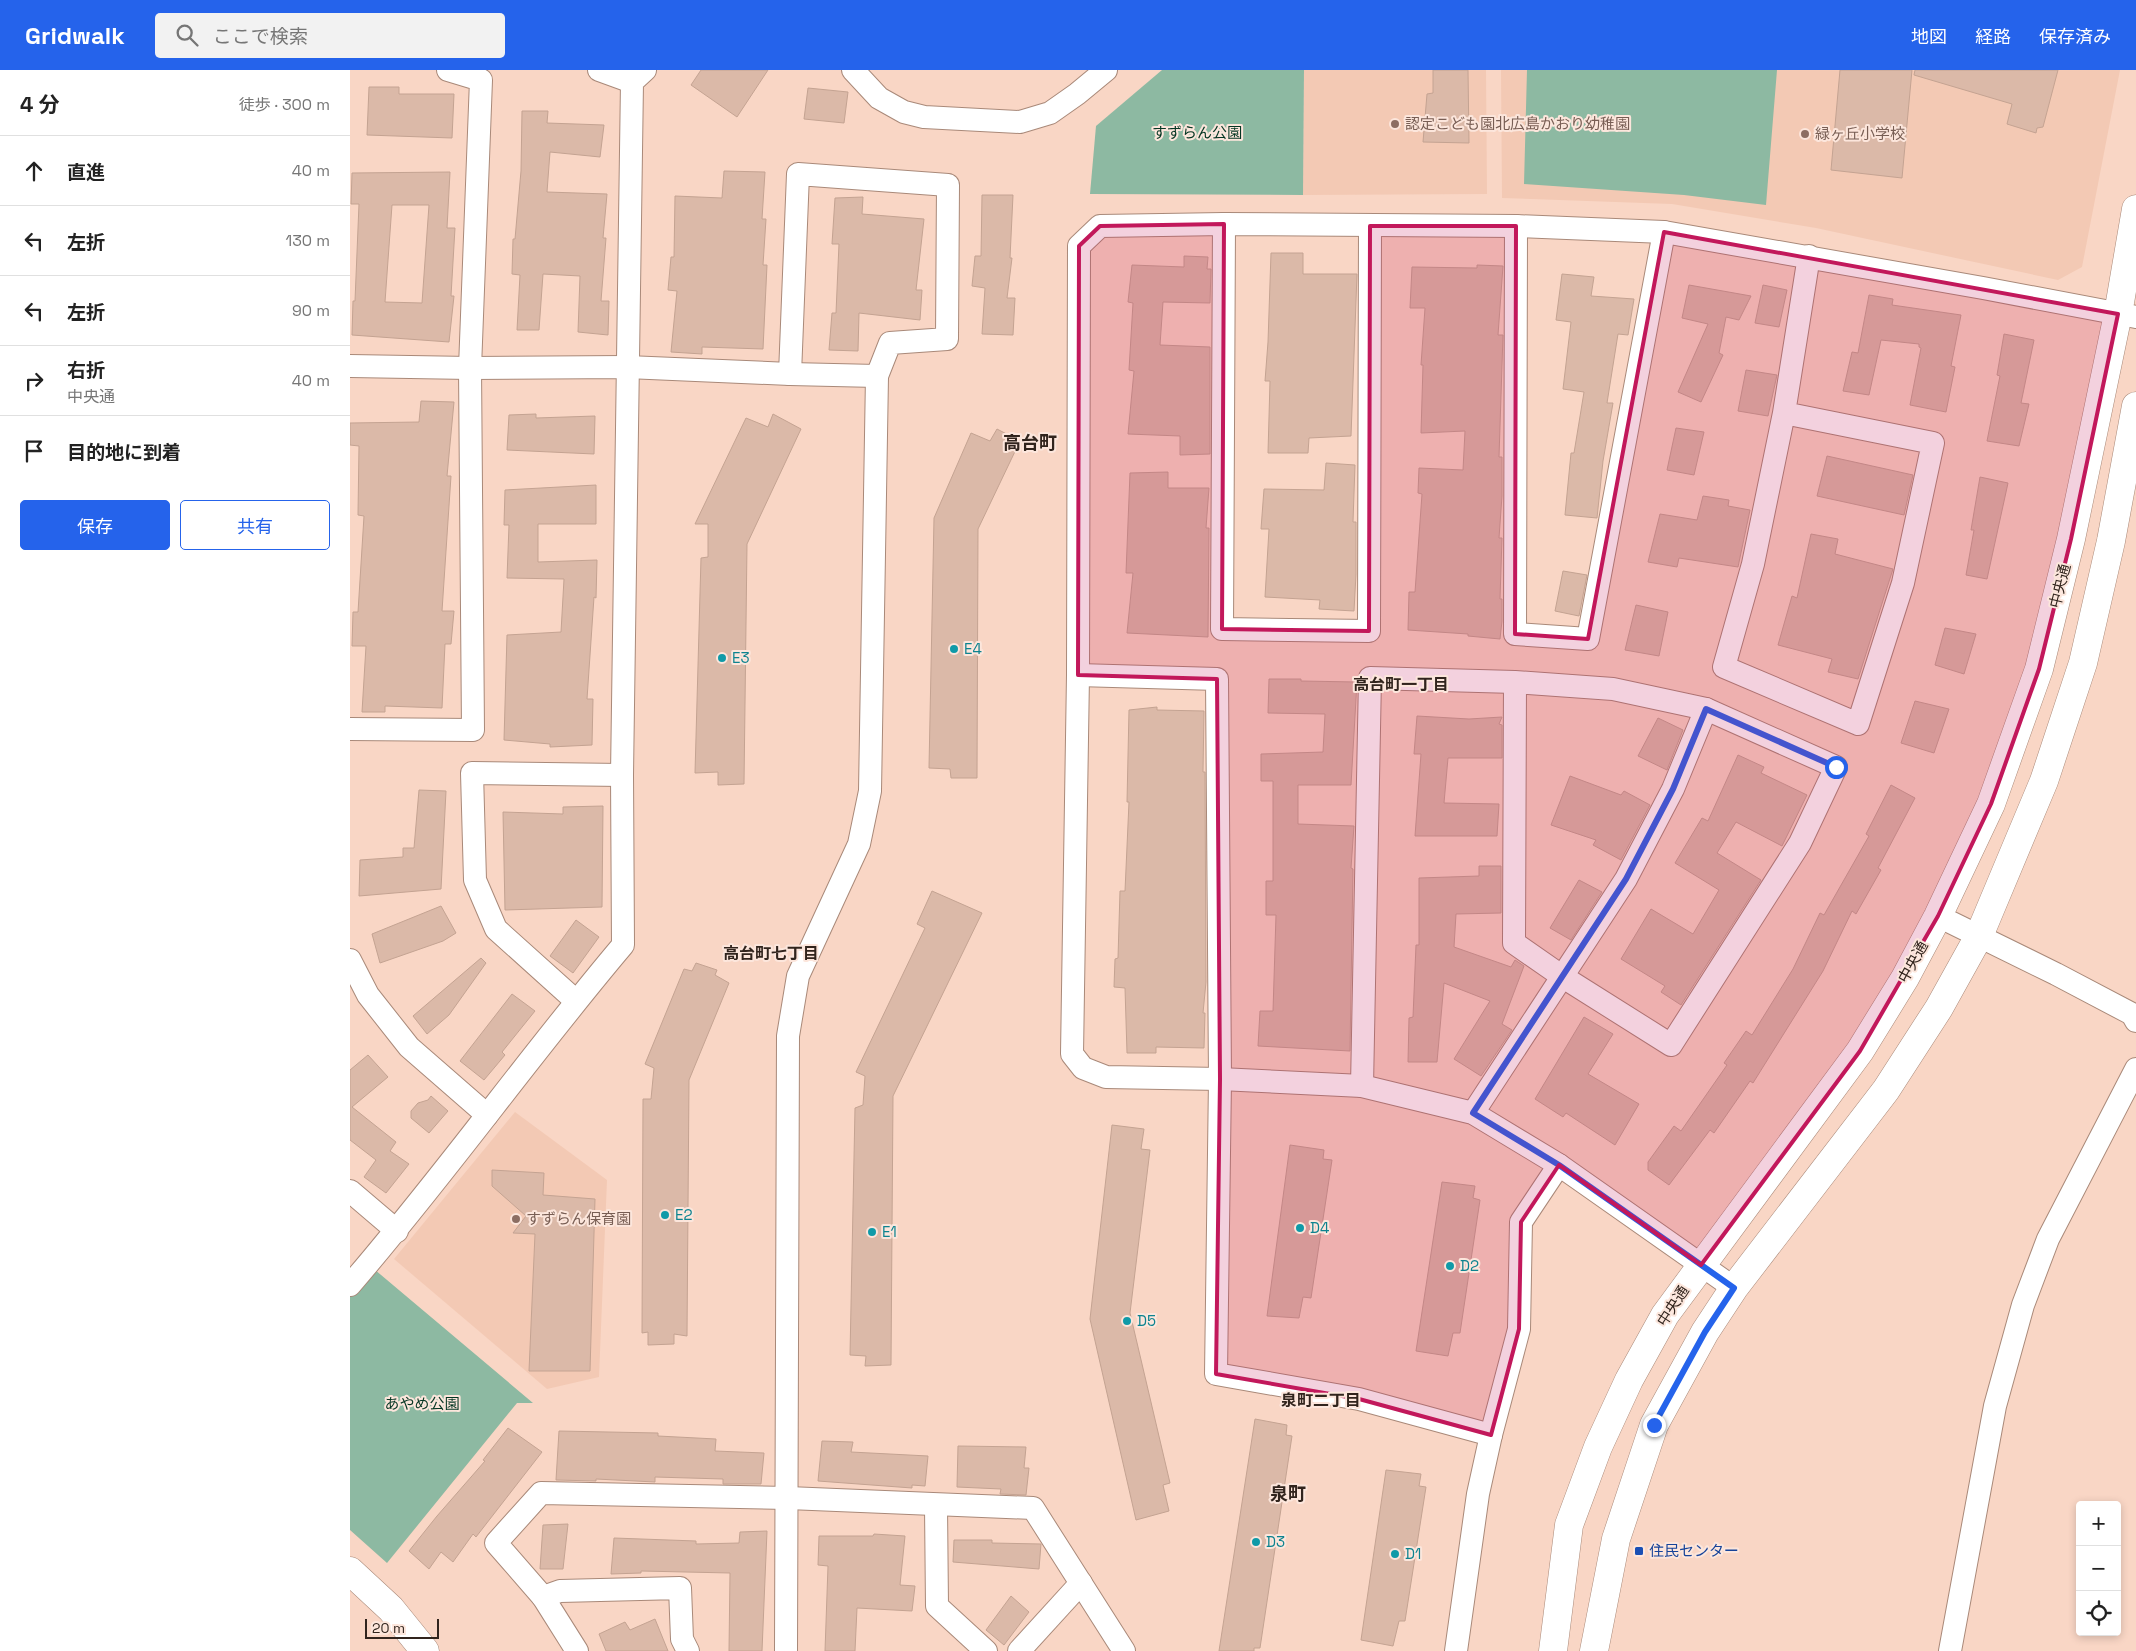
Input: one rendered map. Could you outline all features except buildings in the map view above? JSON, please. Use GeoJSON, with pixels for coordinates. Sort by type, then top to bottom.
{"type":"FeatureCollection","features":[{"type":"Feature","properties":{"kind":"street"},"geometry":{"type":"LineString","coordinates":[[350,729],[473,730],[470,368],[480,80],[448,70]]}},
{"type":"Feature","properties":{"kind":"street"},"geometry":{"type":"LineString","coordinates":[[350,1285],[397,1231],[576,1001],[623,945],[622,775],[627,367],[638,76],[599,70]]}},
{"type":"Feature","properties":{"kind":"street"},"geometry":{"type":"LineString","coordinates":[[855,71],[879,98],[904,112],[924,117],[1020,122],[1050,113],[1078,94],[1106,70]]}},
{"type":"Feature","properties":{"kind":"street"},"geometry":{"type":"LineString","coordinates":[[786,1651],[788,1498],[788,1036],[798,976],[859,844],[870,791],[877,376],[890,343],[946,339],[948,185],[798,174],[790,374]]}},
{"type":"Feature","properties":{"kind":"street","name":"中央通"},"geometry":{"type":"LineString","coordinates":[[1553,1651],[1569,1525],[1598,1447],[1629,1380],[1665,1315],[1860,1051],[1905,978],[1938,916],[1990,804],[2039,669],[2127,316],[2136,209]]}},
{"type":"Feature","properties":{"kind":"street"},"geometry":{"type":"LineString","coordinates":[[1734,1288],[1559,1165],[1473,1113],[1362,1086],[1220,1079],[1106,1077],[1083,1068],[1072,1054],[1078,675],[1079,246],[1100,226],[1224,224],[1516,226],[1664,232],[1809,256],[2127,316]]}},
{"type":"Feature","properties":{"kind":"street"},"geometry":{"type":"LineString","coordinates":[[1224,224],[1222,629],[1281,630],[1369,631],[1370,226]]}},
{"type":"Feature","properties":{"kind":"street"},"geometry":{"type":"LineString","coordinates":[[1516,226],[1516,634],[1588,639],[1664,232]]}},
{"type":"Feature","properties":{"kind":"street"},"geometry":{"type":"LineString","coordinates":[[1784,413],[1933,443],[1903,583],[1858,724],[1724,666],[1753,564],[1784,413],[1809,256]]}},
{"type":"Feature","properties":{"kind":"street"},"geometry":{"type":"LineString","coordinates":[[350,366],[470,368],[627,367],[877,376]]}},
{"type":"Feature","properties":{"kind":"street"},"geometry":{"type":"LineString","coordinates":[[1594,1651],[1616,1539],[1654,1425],[1705,1332],[1734,1288],[1886,1090],[1939,1008],[1979,936],[2044,781],[2083,663],[2111,541],[2136,406]]}},
{"type":"Feature","properties":{"kind":"street"},"geometry":{"type":"LineString","coordinates":[[1078,675],[1217,679],[1220,1079],[1216,1374],[1359,1399],[1491,1435]]}},
{"type":"Feature","properties":{"kind":"street"},"geometry":{"type":"LineString","coordinates":[[1362,1086],[1370,678],[1515,682],[1613,689],[1706,709],[1836,767],[1800,844],[1671,1046],[1563,977],[1514,943],[1515,682]]}},
{"type":"Feature","properties":{"kind":"street"},"geometry":{"type":"LineString","coordinates":[[1473,1113],[1630,871],[1673,789],[1706,709]]}},
{"type":"Feature","properties":{"kind":"street"},"geometry":{"type":"LineString","coordinates":[[576,1001],[496,929],[475,880],[472,773],[622,775]]}},
{"type":"Feature","properties":{"kind":"street"},"geometry":{"type":"LineString","coordinates":[[1938,916],[2132,1014],[2136,1021]]}},
{"type":"Feature","properties":{"kind":"street"},"geometry":{"type":"LineString","coordinates":[[350,960],[368,995],[410,1047],[487,1115]]}},
{"type":"Feature","properties":{"kind":"street"},"geometry":{"type":"LineString","coordinates":[[1950,1651],[1995,1406],[2023,1305],[2048,1239],[2136,1069]]}},
{"type":"Feature","properties":{"kind":"street"},"geometry":{"type":"LineString","coordinates":[[1456,1651],[1478,1494],[1491,1435],[1519,1329],[1521,1222],[1559,1165]]}},
{"type":"Feature","properties":{"kind":"street"},"geometry":{"type":"LineString","coordinates":[[350,1191],[397,1231]]}},
{"type":"Feature","properties":{"kind":"street"},"geometry":{"type":"LineString","coordinates":[[577,1651],[543,1597],[496,1544],[541,1493],[788,1498],[936,1506],[1033,1508],[1124,1651]]}},
{"type":"Feature","properties":{"kind":"street"},"geometry":{"type":"LineString","coordinates":[[936,1506],[937,1606],[986,1651]]}},
{"type":"Feature","properties":{"kind":"street"},"geometry":{"type":"LineString","coordinates":[[350,1571],[391,1610],[425,1651]]}},
{"type":"Feature","properties":{"kind":"street"},"geometry":{"type":"LineString","coordinates":[[1019,1651],[1081,1583]]}},
{"type":"Feature","properties":{"kind":"street"},"geometry":{"type":"LineString","coordinates":[[543,1597],[560,1591],[680,1588],[682,1640],[688,1651]]}},
{"type":"Feature","properties":{"kind":"highlighted area"},"geometry":{"type":"Polygon","coordinates":[[[1224,224],[1222,629],[1369,631],[1370,226],[1516,226],[1515,634],[1588,639],[1664,232],[2118,314],[2071,539],[2039,669],[1991,804],[1938,916],[1860,1051],[1701,1265],[1559,1165],[1521,1222],[1519,1329],[1491,1435],[1359,1399],[1216,1374],[1220,1079],[1217,679],[1078,675],[1079,246],[1100,226],[1224,224]]]}},
{"type":"Feature","properties":{"kind":"shaded area","name":"認定こども園北広島かおり幼稚園"},"geometry":{"type":"Polygon","coordinates":[[[1304,70],[1486,70],[1487,194],[1303,195],[1304,70]]]}},
{"type":"Feature","properties":{"kind":"shaded area","name":"緑ヶ丘小学校"},"geometry":{"type":"Polygon","coordinates":[[[1501,70],[2120,70],[2082,267],[2058,280],[1816,228],[1672,204],[1502,198],[1501,70]]]}},
{"type":"Feature","properties":{"kind":"shaded area","name":"すずらん保育園"},"geometry":{"type":"Polygon","coordinates":[[[515,1112],[607,1180],[599,1377],[547,1389],[394,1259],[515,1112]]]}},
{"type":"Feature","properties":{"kind":"green space","name":"すずらん公園"},"geometry":{"type":"Polygon","coordinates":[[[1162,70],[1304,70],[1303,195],[1090,194],[1096,126],[1162,70]]]}},
{"type":"Feature","properties":{"kind":"green space"},"geometry":{"type":"Polygon","coordinates":[[[1527,70],[1777,70],[1766,205],[1684,195],[1524,184],[1527,70]]]}},
{"type":"Feature","properties":{"kind":"green space","name":"あやめ公園"},"geometry":{"type":"Polygon","coordinates":[[[368,1264],[533,1403],[517,1403],[387,1563],[350,1530],[350,1285],[368,1264]]]}},
{"type":"Feature","properties":{"kind":"place","name":"認定こども園北広島かおり幼稚園"},"geometry":{"type":"Point","coordinates":[1395,124]}},
{"type":"Feature","properties":{"kind":"place","name":"緑ヶ丘小学校"},"geometry":{"type":"Point","coordinates":[1805,134]}},
{"type":"Feature","properties":{"kind":"place","name":"E4"},"geometry":{"type":"Point","coordinates":[954,649]}},
{"type":"Feature","properties":{"kind":"place","name":"E3"},"geometry":{"type":"Point","coordinates":[722,658]}},
{"type":"Feature","properties":{"kind":"place","name":"E2"},"geometry":{"type":"Point","coordinates":[665,1215]}},
{"type":"Feature","properties":{"kind":"place","name":"すずらん保育園"},"geometry":{"type":"Point","coordinates":[516,1219]}},
{"type":"Feature","properties":{"kind":"place","name":"D4"},"geometry":{"type":"Point","coordinates":[1300,1228]}},
{"type":"Feature","properties":{"kind":"place","name":"E1"},"geometry":{"type":"Point","coordinates":[872,1232]}},
{"type":"Feature","properties":{"kind":"place","name":"D2"},"geometry":{"type":"Point","coordinates":[1450,1266]}},
{"type":"Feature","properties":{"kind":"place","name":"D5"},"geometry":{"type":"Point","coordinates":[1127,1321]}},
{"type":"Feature","properties":{"kind":"place","name":"D3"},"geometry":{"type":"Point","coordinates":[1256,1542]}},
{"type":"Feature","properties":{"kind":"place","name":"住民センター"},"geometry":{"type":"Point","coordinates":[1639,1551]}},
{"type":"Feature","properties":{"kind":"place","name":"D1"},"geometry":{"type":"Point","coordinates":[1395,1554]}},
{"type":"Feature","properties":{"kind":"district","name":"高台町"},"geometry":{"type":"Point","coordinates":[1030,443]}},
{"type":"Feature","properties":{"kind":"district","name":"高台町一丁目"},"geometry":{"type":"Point","coordinates":[1401,684]}},
{"type":"Feature","properties":{"kind":"district","name":"高台町七丁目"},"geometry":{"type":"Point","coordinates":[771,953]}},
{"type":"Feature","properties":{"kind":"district","name":"泉町二丁目"},"geometry":{"type":"Point","coordinates":[1321,1400]}},
{"type":"Feature","properties":{"kind":"district","name":"泉町"},"geometry":{"type":"Point","coordinates":[1288,1494]}},
{"type":"Feature","properties":{"kind":"route"},"geometry":{"type":"LineString","coordinates":[[1654,1425],[1705,1332],[1734,1288],[1559,1165],[1473,1113],[1626,879],[1673,789],[1706,709],[1836,767]]}}]}
